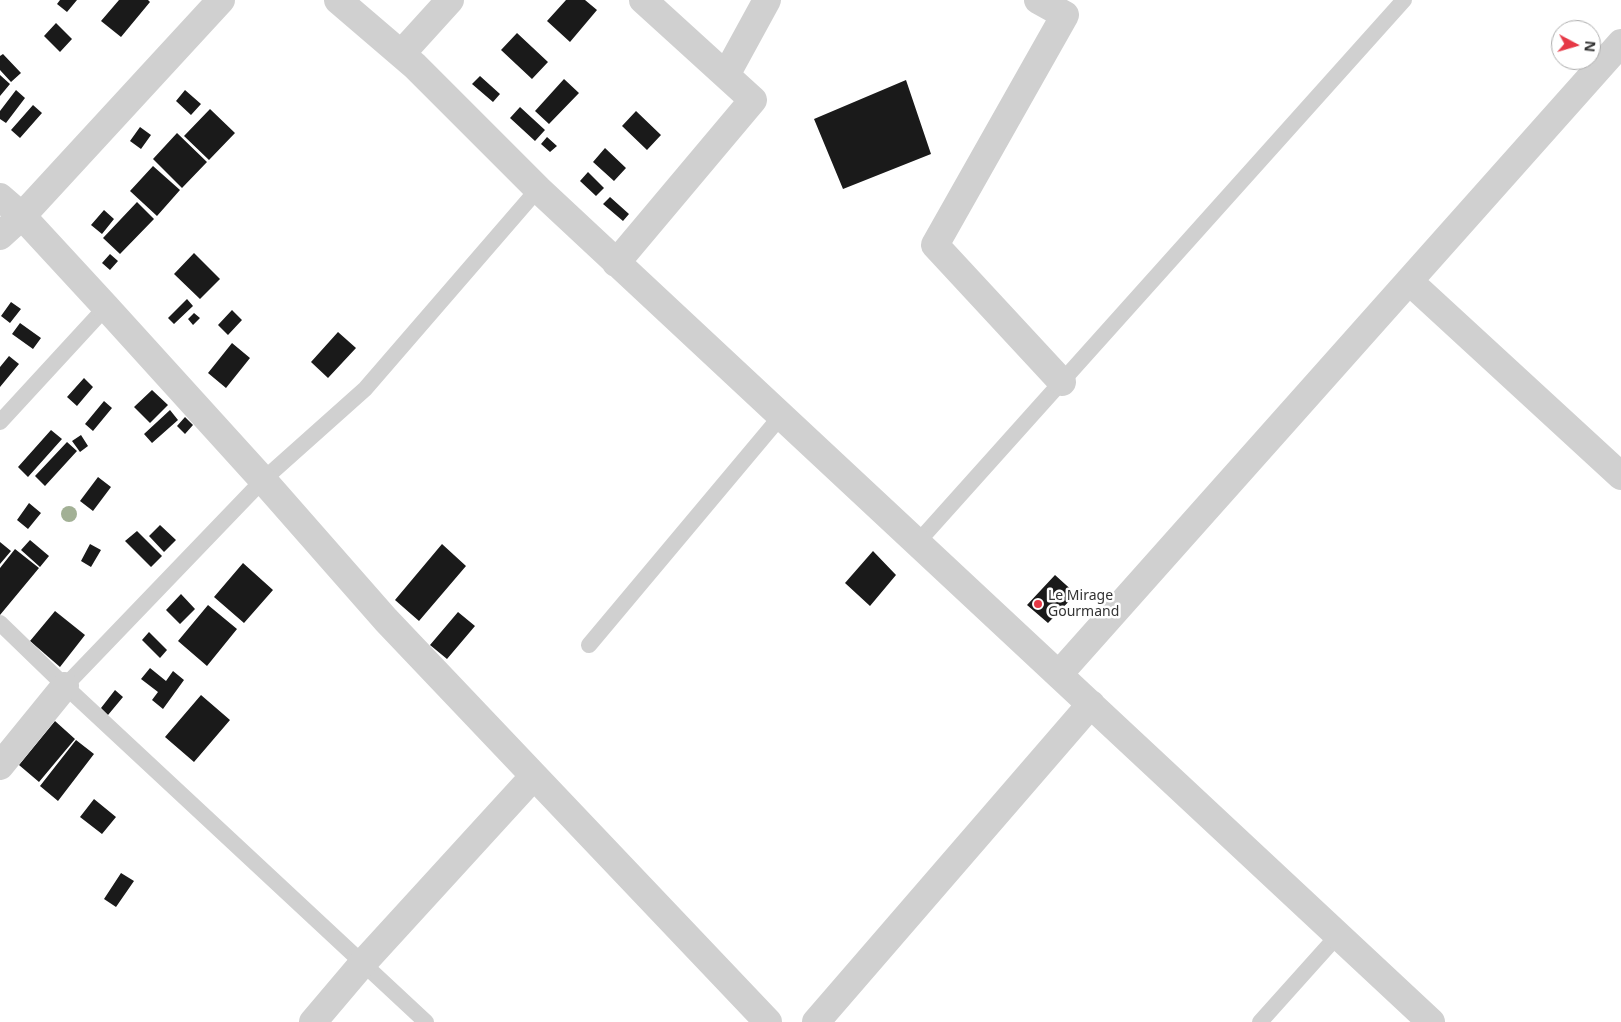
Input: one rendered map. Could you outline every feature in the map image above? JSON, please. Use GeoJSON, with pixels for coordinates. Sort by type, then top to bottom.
{"type":"FeatureCollection","features":[{"type":"Feature","properties":{"kind":"street"},"geometry":{"type":"LineString","coordinates":[[0,236],[22,216],[221,0]]}},
{"type":"Feature","properties":{"kind":"street"},"geometry":{"type":"LineString","coordinates":[[338,0],[415,66],[538,190],[917,544],[1092,704],[1431,1022]]}},
{"type":"Feature","properties":{"kind":"street"},"geometry":{"type":"LineString","coordinates":[[401,54],[450,0]]}},
{"type":"Feature","properties":{"kind":"street"},"geometry":{"type":"LineString","coordinates":[[616,263],[753,100],[643,0]]}},
{"type":"Feature","properties":{"kind":"street"},"geometry":{"type":"LineString","coordinates":[[726,75],[767,0]]}},
{"type":"Feature","properties":{"kind":"street"},"geometry":{"type":"LineString","coordinates":[[1038,0],[1065,15],[935,244],[1062,382]]}},
{"type":"Feature","properties":{"kind":"street"},"geometry":{"type":"LineString","coordinates":[[1059,674],[1621,43]]}},
{"type":"Feature","properties":{"kind":"street"},"geometry":{"type":"LineString","coordinates":[[0,197],[22,216],[106,307],[263,480],[386,620],[768,1022]]}},
{"type":"Feature","properties":{"kind":"street"},"geometry":{"type":"LineString","coordinates":[[1409,281],[1621,476]]}},
{"type":"Feature","properties":{"kind":"street"},"geometry":{"type":"LineString","coordinates":[[0,766],[65,686]]}},
{"type":"Feature","properties":{"kind":"street"},"geometry":{"type":"LineString","coordinates":[[816,1022],[1092,704]]}},
{"type":"Feature","properties":{"kind":"street"},"geometry":{"type":"LineString","coordinates":[[313,1022],[363,963],[534,776]]}},
{"type":"Feature","properties":{"kind":"lane"},"geometry":{"type":"LineString","coordinates":[[917,544],[1404,0]]}},
{"type":"Feature","properties":{"kind":"lane"},"geometry":{"type":"LineString","coordinates":[[65,686],[263,480],[365,389],[538,190]]}},
{"type":"Feature","properties":{"kind":"lane"},"geometry":{"type":"LineString","coordinates":[[0,422],[106,307]]}},
{"type":"Feature","properties":{"kind":"lane"},"geometry":{"type":"LineString","coordinates":[[589,645],[782,416]]}},
{"type":"Feature","properties":{"kind":"lane"},"geometry":{"type":"LineString","coordinates":[[0,623],[65,686],[426,1022]]}},
{"type":"Feature","properties":{"kind":"lane"},"geometry":{"type":"LineString","coordinates":[[1260,1022],[1338,934]]}},
{"type":"Feature","properties":{"kind":"building"},"geometry":{"type":"Polygon","coordinates":[[[60,0],[77,0],[67,12],[57,4],[60,0]]]}},
{"type":"Feature","properties":{"kind":"building"},"geometry":{"type":"Polygon","coordinates":[[[119,0],[148,0],[150,2],[121,37],[101,21],[119,0]]]}},
{"type":"Feature","properties":{"kind":"building"},"geometry":{"type":"Polygon","coordinates":[[[566,0],[585,0],[597,10],[570,42],[547,21],[566,0]]]}},
{"type":"Feature","properties":{"kind":"building"},"geometry":{"type":"Polygon","coordinates":[[[56,23],[72,39],[60,52],[44,36],[56,23]]]}},
{"type":"Feature","properties":{"kind":"building"},"geometry":{"type":"Polygon","coordinates":[[[517,33],[548,62],[532,79],[501,50],[517,33]]]}},
{"type":"Feature","properties":{"kind":"building"},"geometry":{"type":"Polygon","coordinates":[[[3,54],[21,73],[11,82],[0,70],[0,56],[3,54]]]}},
{"type":"Feature","properties":{"kind":"building"},"geometry":{"type":"Polygon","coordinates":[[[0,75],[10,84],[0,96],[0,75]]]}},
{"type":"Feature","properties":{"kind":"building"},"geometry":{"type":"Polygon","coordinates":[[[480,76],[500,94],[493,102],[472,84],[480,76]]]}},
{"type":"Feature","properties":{"kind":"building"},"geometry":{"type":"Polygon","coordinates":[[[564,79],[579,93],[549,124],[535,111],[564,79]]]}},
{"type":"Feature","properties":{"kind":"building"},"geometry":{"type":"Polygon","coordinates":[[[906,80],[931,154],[843,189],[814,119],[906,80]]]}},
{"type":"Feature","properties":{"kind":"building"},"geometry":{"type":"Polygon","coordinates":[[[16,90],[25,98],[6,123],[0,119],[0,111],[16,90]]]}},
{"type":"Feature","properties":{"kind":"building"},"geometry":{"type":"Polygon","coordinates":[[[185,90],[201,104],[191,115],[176,101],[185,90]]]}},
{"type":"Feature","properties":{"kind":"building"},"geometry":{"type":"Polygon","coordinates":[[[33,105],[42,113],[20,138],[11,130],[33,105]]]}},
{"type":"Feature","properties":{"kind":"building"},"geometry":{"type":"Polygon","coordinates":[[[520,107],[545,130],[535,141],[510,118],[520,107]]]}},
{"type":"Feature","properties":{"kind":"building"},"geometry":{"type":"Polygon","coordinates":[[[210,109],[235,133],[209,160],[184,136],[210,109]]]}},
{"type":"Feature","properties":{"kind":"building"},"geometry":{"type":"Polygon","coordinates":[[[636,111],[661,135],[647,150],[622,126],[636,111]]]}},
{"type":"Feature","properties":{"kind":"building"},"geometry":{"type":"Polygon","coordinates":[[[140,127],[151,135],[141,149],[130,141],[140,127]]]}},
{"type":"Feature","properties":{"kind":"building"},"geometry":{"type":"Polygon","coordinates":[[[177,133],[207,162],[182,188],[153,159],[177,133]]]}},
{"type":"Feature","properties":{"kind":"building"},"geometry":{"type":"Polygon","coordinates":[[[547,137],[557,146],[550,152],[541,144],[547,137]]]}},
{"type":"Feature","properties":{"kind":"building"},"geometry":{"type":"Polygon","coordinates":[[[605,148],[626,168],[614,181],[593,162],[605,148]]]}},
{"type":"Feature","properties":{"kind":"building"},"geometry":{"type":"Polygon","coordinates":[[[153,166],[180,190],[157,216],[130,191],[153,166]]]}},
{"type":"Feature","properties":{"kind":"building"},"geometry":{"type":"Polygon","coordinates":[[[588,172],[604,188],[596,196],[580,181],[588,172]]]}},
{"type":"Feature","properties":{"kind":"building"},"geometry":{"type":"Polygon","coordinates":[[[610,197],[629,214],[623,221],[603,204],[610,197]]]}},
{"type":"Feature","properties":{"kind":"building"},"geometry":{"type":"Polygon","coordinates":[[[137,202],[154,219],[120,254],[103,238],[137,202]]]}},
{"type":"Feature","properties":{"kind":"building"},"geometry":{"type":"Polygon","coordinates":[[[104,210],[114,219],[102,234],[91,225],[104,210]]]}},
{"type":"Feature","properties":{"kind":"building"},"geometry":{"type":"Polygon","coordinates":[[[194,253],[220,279],[200,299],[174,274],[194,253]]]}},
{"type":"Feature","properties":{"kind":"building"},"geometry":{"type":"Polygon","coordinates":[[[110,254],[118,261],[110,270],[102,263],[110,254]]]}},
{"type":"Feature","properties":{"kind":"building"},"geometry":{"type":"Polygon","coordinates":[[[187,299],[193,306],[174,324],[168,318],[187,299]]]}},
{"type":"Feature","properties":{"kind":"building"},"geometry":{"type":"Polygon","coordinates":[[[11,302],[21,309],[10,323],[1,316],[11,302]]]}},
{"type":"Feature","properties":{"kind":"building"},"geometry":{"type":"Polygon","coordinates":[[[232,310],[242,320],[228,335],[218,325],[232,310]]]}},
{"type":"Feature","properties":{"kind":"building"},"geometry":{"type":"Polygon","coordinates":[[[194,313],[200,318],[193,325],[188,319],[194,313]]]}},
{"type":"Feature","properties":{"kind":"building"},"geometry":{"type":"Polygon","coordinates":[[[20,323],[41,338],[33,349],[12,334],[20,323]]]}},
{"type":"Feature","properties":{"kind":"building"},"geometry":{"type":"Polygon","coordinates":[[[338,332],[356,348],[328,378],[311,362],[338,332]]]}},
{"type":"Feature","properties":{"kind":"building"},"geometry":{"type":"Polygon","coordinates":[[[232,343],[250,358],[226,388],[208,373],[232,343]]]}},
{"type":"Feature","properties":{"kind":"building"},"geometry":{"type":"Polygon","coordinates":[[[9,356],[19,364],[0,387],[0,367],[9,356]]]}},
{"type":"Feature","properties":{"kind":"building"},"geometry":{"type":"Polygon","coordinates":[[[84,378],[93,387],[77,406],[67,397],[84,378]]]}},
{"type":"Feature","properties":{"kind":"building"},"geometry":{"type":"Polygon","coordinates":[[[152,390],[168,405],[150,423],[134,407],[152,390]]]}},
{"type":"Feature","properties":{"kind":"building"},"geometry":{"type":"Polygon","coordinates":[[[104,401],[112,408],[93,431],[85,424],[104,401]]]}},
{"type":"Feature","properties":{"kind":"building"},"geometry":{"type":"Polygon","coordinates":[[[170,410],[178,420],[152,443],[144,434],[170,410]]]}},
{"type":"Feature","properties":{"kind":"building"},"geometry":{"type":"Polygon","coordinates":[[[185,417],[193,425],[185,434],[177,426],[185,417]]]}},
{"type":"Feature","properties":{"kind":"building"},"geometry":{"type":"Polygon","coordinates":[[[51,430],[62,439],[28,477],[18,467],[51,430]]]}},
{"type":"Feature","properties":{"kind":"building"},"geometry":{"type":"Polygon","coordinates":[[[81,435],[88,446],[80,452],[72,441],[81,435]]]}},
{"type":"Feature","properties":{"kind":"building"},"geometry":{"type":"Polygon","coordinates":[[[67,442],[77,451],[45,486],[35,476],[67,442]]]}},
{"type":"Feature","properties":{"kind":"building"},"geometry":{"type":"Polygon","coordinates":[[[98,477],[111,487],[93,511],[80,501],[98,477]]]}},
{"type":"Feature","properties":{"kind":"building"},"geometry":{"type":"Polygon","coordinates":[[[29,503],[41,513],[28,529],[17,520],[29,503]]]}},
{"type":"Feature","properties":{"kind":"building"},"geometry":{"type":"Polygon","coordinates":[[[160,525],[176,540],[164,552],[149,536],[160,525]]]}},
{"type":"Feature","properties":{"kind":"building"},"geometry":{"type":"Polygon","coordinates":[[[137,531],[162,556],[151,567],[125,541],[137,531]]]}},
{"type":"Feature","properties":{"kind":"building"},"geometry":{"type":"Polygon","coordinates":[[[30,540],[49,556],[40,567],[21,550],[30,540]]]}},
{"type":"Feature","properties":{"kind":"building"},"geometry":{"type":"Polygon","coordinates":[[[0,542],[11,551],[0,564],[0,542]]]}},
{"type":"Feature","properties":{"kind":"building"},"geometry":{"type":"Polygon","coordinates":[[[90,544],[101,550],[91,567],[81,561],[90,544]]]}},
{"type":"Feature","properties":{"kind":"building"},"geometry":{"type":"Polygon","coordinates":[[[442,544],[466,566],[419,621],[395,600],[442,544]]]}},
{"type":"Feature","properties":{"kind":"building"},"geometry":{"type":"Polygon","coordinates":[[[15,549],[39,568],[0,615],[0,568],[15,549]]]}},
{"type":"Feature","properties":{"kind":"building"},"geometry":{"type":"Polygon","coordinates":[[[873,551],[896,575],[870,606],[845,583],[873,551]]]}},
{"type":"Feature","properties":{"kind":"building"},"geometry":{"type":"Polygon","coordinates":[[[243,563],[273,590],[244,623],[214,597],[243,563]]]}},
{"type":"Feature","properties":{"kind":"building"},"geometry":{"type":"Polygon","coordinates":[[[1055,575],[1076,594],[1048,623],[1027,605],[1055,575]]]}},
{"type":"Feature","properties":{"kind":"building"},"geometry":{"type":"Polygon","coordinates":[[[181,594],[195,609],[180,624],[166,610],[181,594]]]}},
{"type":"Feature","properties":{"kind":"building"},"geometry":{"type":"Polygon","coordinates":[[[208,605],[237,629],[207,666],[178,641],[208,605]]]}},
{"type":"Feature","properties":{"kind":"building"},"geometry":{"type":"Polygon","coordinates":[[[55,611],[85,635],[60,667],[30,641],[55,611]]]}},
{"type":"Feature","properties":{"kind":"building"},"geometry":{"type":"Polygon","coordinates":[[[458,612],[475,626],[447,659],[430,645],[458,612]]]}},
{"type":"Feature","properties":{"kind":"building"},"geometry":{"type":"Polygon","coordinates":[[[149,632],[167,650],[160,658],[142,640],[149,632]]]}},
{"type":"Feature","properties":{"kind":"building"},"geometry":{"type":"Polygon","coordinates":[[[150,668],[166,681],[173,671],[184,680],[163,709],[152,700],[158,692],[141,679],[150,668]]]}},
{"type":"Feature","properties":{"kind":"building"},"geometry":{"type":"Polygon","coordinates":[[[115,690],[123,697],[108,715],[101,708],[115,690]]]}},
{"type":"Feature","properties":{"kind":"building"},"geometry":{"type":"Polygon","coordinates":[[[201,695],[230,720],[194,762],[165,737],[201,695]]]}},
{"type":"Feature","properties":{"kind":"building"},"geometry":{"type":"Polygon","coordinates":[[[55,721],[75,739],[39,782],[19,765],[55,721]]]}},
{"type":"Feature","properties":{"kind":"building"},"geometry":{"type":"Polygon","coordinates":[[[76,740],[94,754],[58,801],[40,786],[76,740]]]}},
{"type":"Feature","properties":{"kind":"building"},"geometry":{"type":"Polygon","coordinates":[[[94,799],[116,817],[102,834],[80,817],[94,799]]]}},
{"type":"Feature","properties":{"kind":"building"},"geometry":{"type":"Polygon","coordinates":[[[121,873],[134,881],[116,907],[104,899],[121,873]]]}},
{"type":"Feature","properties":{"kind":"place","name":"Le Mirage Gourmand"},"geometry":{"type":"Point","coordinates":[1038,604]}}]}
